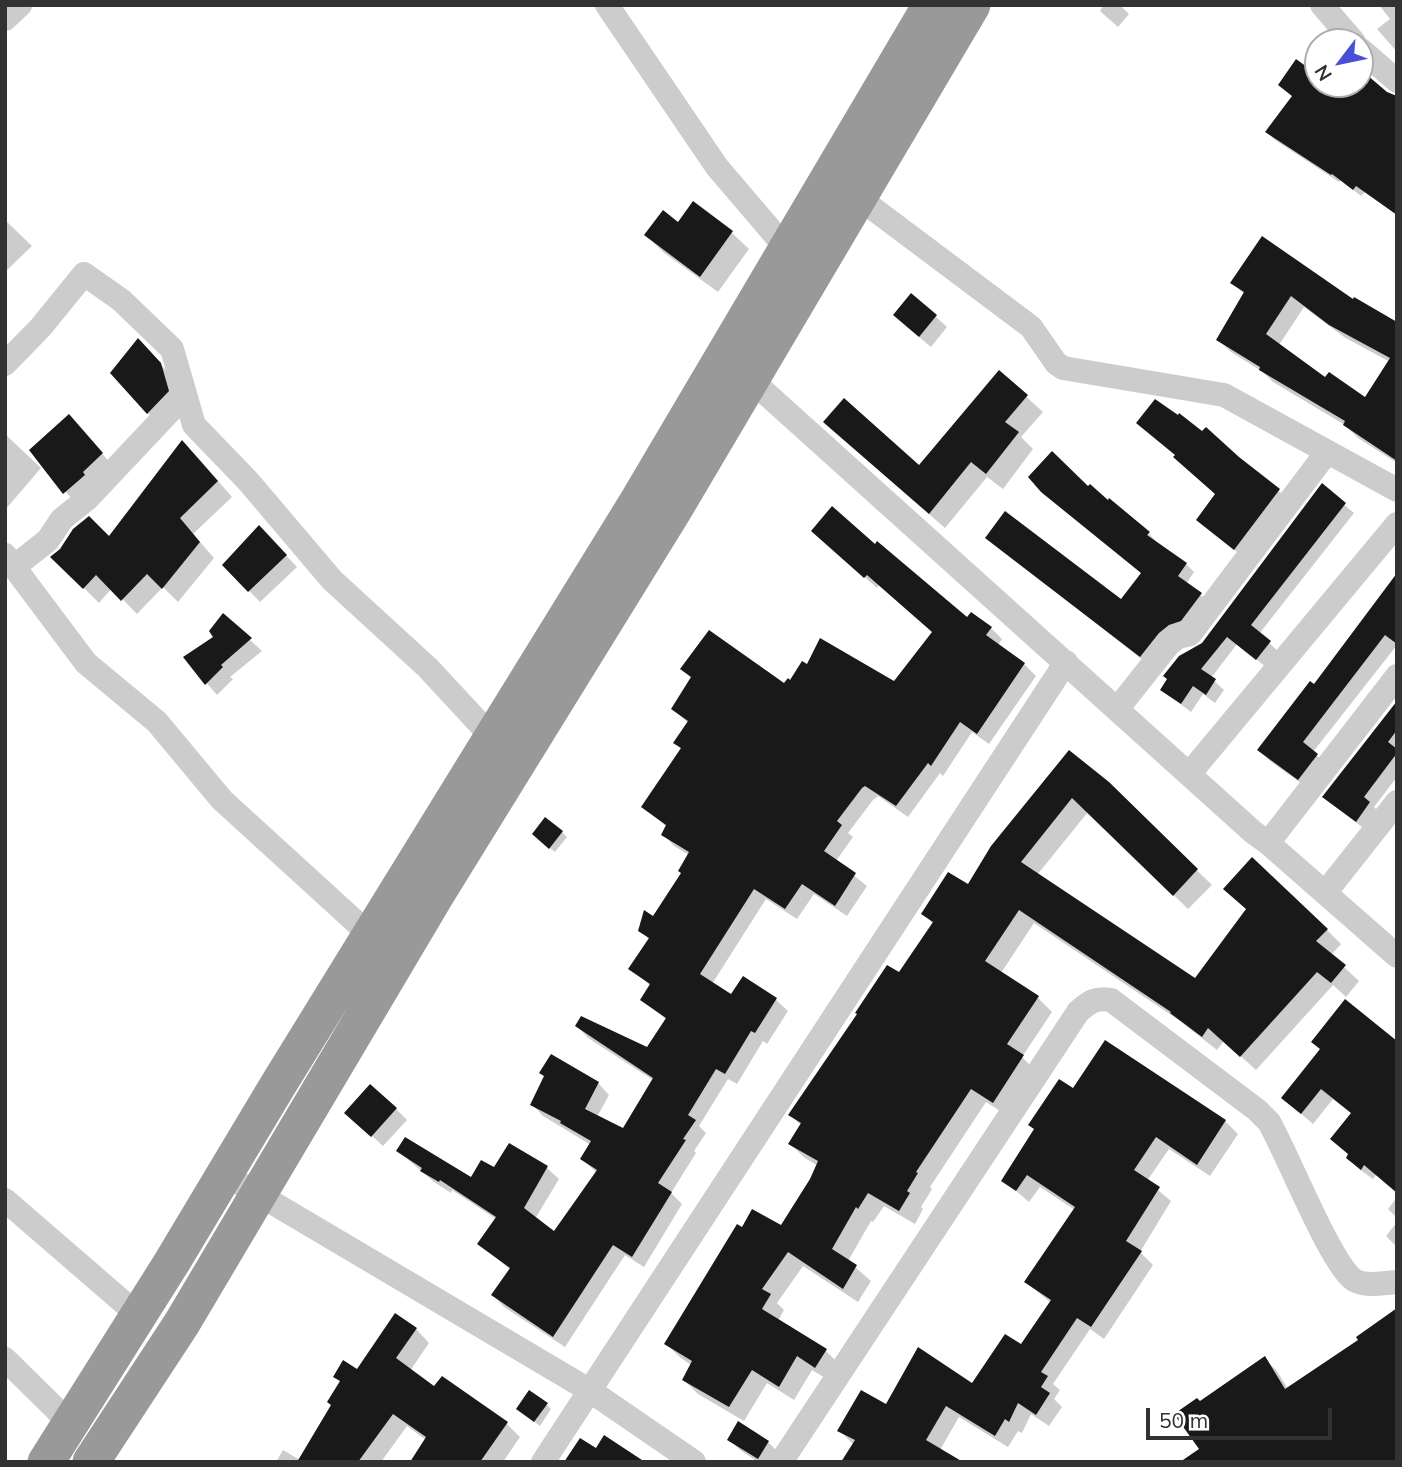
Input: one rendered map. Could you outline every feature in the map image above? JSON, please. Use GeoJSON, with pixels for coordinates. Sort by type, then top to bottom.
{"type":"FeatureCollection","features":[{"type":"Feature","properties":{"kind":"highway"},"geometry":{"type":"LineString","coordinates":[[46,1462],[638,501],[931,5]]}},
{"type":"Feature","properties":{"kind":"highway"},"geometry":{"type":"LineString","coordinates":[[91,1462],[181,1323],[437,893],[673,511],[972,5]]}},
{"type":"Feature","properties":{"kind":"street"},"geometry":{"type":"LineString","coordinates":[[5,19],[20,5]]}},
{"type":"Feature","properties":{"kind":"street"},"geometry":{"type":"LineString","coordinates":[[607,5],[717,167],[787,249]]}},
{"type":"Feature","properties":{"kind":"street"},"geometry":{"type":"LineString","coordinates":[[1322,5],[1342,28]]}},
{"type":"Feature","properties":{"kind":"street"},"geometry":{"type":"LineString","coordinates":[[1374,61],[1397,81]]}},
{"type":"Feature","properties":{"kind":"street"},"geometry":{"type":"LineString","coordinates":[[859,198],[1031,327],[1055,363],[1063,368],[1224,396],[1397,490]]}},
{"type":"Feature","properties":{"kind":"street"},"geometry":{"type":"LineString","coordinates":[[5,364],[41,327],[84,274],[121,300],[172,349],[194,425],[248,481],[332,580],[428,668],[492,737]]}},
{"type":"Feature","properties":{"kind":"street"},"geometry":{"type":"LineString","coordinates":[[751,380],[1253,832],[1269,843],[1397,956]]}},
{"type":"Feature","properties":{"kind":"street"},"geometry":{"type":"LineString","coordinates":[[185,395],[87,499],[62,519],[48,540],[9,561],[86,663],[157,722],[222,800],[370,936]]}},
{"type":"Feature","properties":{"kind":"street"},"geometry":{"type":"LineString","coordinates":[[1118,708],[1168,645],[1178,637],[1190,634],[1327,452]]}},
{"type":"Feature","properties":{"kind":"street"},"geometry":{"type":"LineString","coordinates":[[1190,773],[1397,524]]}},
{"type":"Feature","properties":{"kind":"street"},"geometry":{"type":"LineString","coordinates":[[543,1462],[1066,662]]}},
{"type":"Feature","properties":{"kind":"street"},"geometry":{"type":"LineString","coordinates":[[1269,843],[1397,676]]}},
{"type":"Feature","properties":{"kind":"street"},"geometry":{"type":"LineString","coordinates":[[1325,892],[1397,802]]}},
{"type":"Feature","properties":{"kind":"street"},"geometry":{"type":"LineString","coordinates":[[781,1462],[1078,1012],[1100,998],[1111,1000],[1258,1110],[1269,1122],[1335,1256],[1354,1280],[1364,1284],[1397,1282]]}},
{"type":"Feature","properties":{"kind":"street"},"geometry":{"type":"LineString","coordinates":[[225,1174],[589,1390],[694,1462]]}},
{"type":"Feature","properties":{"kind":"street"},"geometry":{"type":"LineString","coordinates":[[5,1200],[138,1315]]}},
{"type":"Feature","properties":{"kind":"street"},"geometry":{"type":"LineString","coordinates":[[5,1359],[71,1424]]}},
{"type":"Feature","properties":{"kind":"building"},"geometry":{"type":"Polygon","coordinates":[[[1296,59],[1304,65],[1304,98],[1374,98],[1374,81],[1387,92],[1397,96],[1397,215],[1356,186],[1353,190],[1265,132],[1292,96],[1278,85],[1296,59]]]}},
{"type":"Feature","properties":{"kind":"building"},"geometry":{"type":"Polygon","coordinates":[[[693,201],[733,231],[700,277],[644,235],[663,210],[678,222],[693,201]]]}},
{"type":"Feature","properties":{"kind":"building"},"geometry":{"type":"Polygon","coordinates":[[[1262,236],[1353,299],[1354,297],[1397,322],[1397,461],[1343,425],[1345,421],[1259,370],[1260,367],[1216,340],[1244,292],[1230,283],[1262,236]],[[1291,296],[1266,334],[1325,377],[1329,372],[1365,397],[1390,358],[1329,325],[1291,296]]]}},
{"type":"Feature","properties":{"kind":"building"},"geometry":{"type":"Polygon","coordinates":[[[911,293],[937,315],[919,337],[893,315],[911,293]]]}},
{"type":"Feature","properties":{"kind":"building"},"geometry":{"type":"Polygon","coordinates":[[[138,338],[161,363],[169,391],[147,414],[110,373],[138,338]]]}},
{"type":"Feature","properties":{"kind":"building"},"geometry":{"type":"Polygon","coordinates":[[[999,370],[1028,395],[1005,422],[1019,432],[986,474],[971,462],[929,514],[823,422],[844,398],[919,465],[999,370]]]}},
{"type":"Feature","properties":{"kind":"building"},"geometry":{"type":"Polygon","coordinates":[[[1155,399],[1202,431],[1206,427],[1280,489],[1234,550],[1196,520],[1215,494],[1173,457],[1175,455],[1136,423],[1155,399]]]}},
{"type":"Feature","properties":{"kind":"building"},"geometry":{"type":"Polygon","coordinates":[[[69,414],[103,453],[83,472],[85,475],[63,494],[29,450],[69,414]]]}},
{"type":"Feature","properties":{"kind":"building"},"geometry":{"type":"Polygon","coordinates":[[[182,440],[218,481],[180,518],[200,542],[162,589],[147,574],[121,601],[96,575],[83,589],[50,557],[60,549],[73,529],[89,516],[109,536],[182,440]]]}},
{"type":"Feature","properties":{"kind":"building"},"geometry":{"type":"Polygon","coordinates":[[[1052,451],[1088,486],[1090,484],[1108,500],[1109,498],[1150,532],[1147,535],[1187,563],[1178,576],[1202,593],[1181,621],[1169,625],[1159,633],[1140,657],[985,538],[1005,511],[1121,599],[1141,573],[1041,492],[1028,477],[1052,451]]]}},
{"type":"Feature","properties":{"kind":"building"},"geometry":{"type":"Polygon","coordinates":[[[1322,483],[1346,503],[1251,625],[1271,641],[1256,660],[1227,637],[1201,669],[1216,679],[1206,695],[1193,686],[1181,704],[1160,690],[1167,679],[1163,676],[1179,656],[1202,643],[1322,483]]]}},
{"type":"Feature","properties":{"kind":"building"},"geometry":{"type":"Polygon","coordinates":[[[832,506],[967,617],[971,612],[992,627],[986,635],[1025,663],[977,734],[960,722],[931,766],[928,763],[896,806],[865,786],[862,788],[837,821],[842,825],[824,851],[856,873],[835,906],[802,884],[785,909],[754,889],[700,974],[731,994],[743,976],[777,998],[755,1033],[751,1031],[725,1074],[716,1069],[688,1115],[696,1120],[658,1183],[672,1192],[632,1257],[613,1245],[553,1337],[491,1295],[510,1268],[477,1244],[496,1217],[440,1180],[439,1182],[420,1171],[422,1168],[396,1151],[405,1137],[471,1177],[481,1160],[494,1167],[509,1143],[548,1166],[524,1208],[554,1231],[597,1170],[580,1159],[591,1141],[530,1105],[544,1076],[539,1073],[551,1054],[599,1082],[585,1109],[623,1128],[653,1078],[575,1026],[581,1016],[647,1047],[666,1018],[640,1000],[650,984],[628,969],[649,938],[638,931],[644,910],[653,916],[681,873],[678,871],[689,852],[661,835],[666,825],[641,807],[681,748],[673,743],[688,721],[671,709],[691,677],[680,669],[709,630],[784,683],[788,678],[790,680],[802,661],[807,664],[820,638],[894,681],[932,632],[867,575],[864,578],[811,531],[832,506]]]}},
{"type":"Feature","properties":{"kind":"building"},"geometry":{"type":"Polygon","coordinates":[[[259,525],[287,555],[248,592],[222,565],[259,525]]]}},
{"type":"Feature","properties":{"kind":"building"},"geometry":{"type":"Polygon","coordinates":[[[1397,573],[1397,644],[1385,635],[1303,742],[1318,754],[1298,780],[1257,750],[1310,681],[1314,684],[1397,573]]]}},
{"type":"Feature","properties":{"kind":"building"},"geometry":{"type":"Polygon","coordinates":[[[223,613],[252,638],[221,665],[223,667],[205,685],[183,657],[213,637],[209,631],[223,613]]]}},
{"type":"Feature","properties":{"kind":"building"},"geometry":{"type":"Polygon","coordinates":[[[1397,701],[1397,730],[1388,742],[1397,749],[1397,753],[1364,797],[1370,802],[1356,822],[1322,797],[1397,701]]]}},
{"type":"Feature","properties":{"kind":"building"},"geometry":{"type":"Polygon","coordinates":[[[1069,750],[1109,782],[1198,869],[1173,896],[1072,798],[1021,862],[1195,978],[1246,909],[1223,889],[1252,857],[1328,929],[1316,941],[1346,965],[1331,983],[1317,972],[1240,1057],[1208,1028],[1202,1037],[1171,1012],[1019,910],[985,961],[1039,996],[1007,1044],[1024,1055],[993,1103],[971,1089],[916,1172],[918,1173],[907,1191],[910,1193],[899,1211],[868,1193],[858,1209],[856,1207],[832,1249],[857,1265],[843,1289],[788,1252],[762,1289],[771,1294],[762,1309],[827,1349],[815,1368],[797,1356],[779,1387],[752,1370],[729,1407],[682,1380],[692,1361],[664,1344],[737,1224],[742,1227],[752,1209],[781,1225],[810,1179],[818,1161],[788,1144],[801,1123],[788,1115],[887,965],[899,972],[933,922],[921,914],[948,872],[968,884],[991,846],[1069,750]]]}},
{"type":"Feature","properties":{"kind":"building"},"geometry":{"type":"Polygon","coordinates":[[[545,817],[563,831],[549,849],[532,834],[545,817]]]}},
{"type":"Feature","properties":{"kind":"building"},"geometry":{"type":"Polygon","coordinates":[[[1345,999],[1397,1041],[1397,1193],[1364,1165],[1361,1170],[1346,1158],[1348,1154],[1330,1139],[1351,1113],[1321,1089],[1301,1114],[1281,1098],[1320,1049],[1311,1042],[1345,999]]]}},
{"type":"Feature","properties":{"kind":"building"},"geometry":{"type":"Polygon","coordinates":[[[1105,1040],[1226,1120],[1197,1165],[1156,1137],[1134,1170],[1160,1187],[1126,1241],[1142,1251],[1091,1327],[1077,1318],[1041,1372],[1048,1376],[1041,1387],[1050,1393],[1036,1415],[1018,1403],[1009,1422],[1005,1419],[995,1436],[946,1406],[926,1440],[963,1462],[841,1462],[855,1440],[837,1431],[861,1390],[886,1404],[918,1347],[972,1383],[1005,1334],[1021,1344],[1051,1300],[1024,1282],[1075,1207],[1027,1175],[1016,1191],[1001,1181],[1034,1129],[1028,1125],[1059,1079],[1073,1088],[1105,1040]]]}},
{"type":"Feature","properties":{"kind":"building"},"geometry":{"type":"Polygon","coordinates":[[[370,1084],[397,1108],[371,1137],[344,1113],[370,1084]]]}},
{"type":"Feature","properties":{"kind":"building"},"geometry":{"type":"Polygon","coordinates":[[[1397,1308],[1397,1462],[1180,1462],[1199,1449],[1174,1414],[1197,1398],[1200,1401],[1265,1356],[1285,1389],[1358,1340],[1356,1337],[1397,1308]]]}},
{"type":"Feature","properties":{"kind":"building"},"geometry":{"type":"Polygon","coordinates":[[[395,1313],[417,1328],[396,1358],[434,1386],[442,1376],[508,1422],[480,1462],[410,1462],[426,1437],[393,1414],[358,1462],[297,1462],[331,1405],[327,1402],[340,1381],[333,1377],[343,1360],[357,1369],[395,1313]]]}},
{"type":"Feature","properties":{"kind":"building"},"geometry":{"type":"Polygon","coordinates":[[[529,1390],[548,1403],[534,1422],[516,1409],[529,1390]]]}},
{"type":"Feature","properties":{"kind":"building"},"geometry":{"type":"Polygon","coordinates":[[[738,1421],[769,1441],[758,1459],[727,1440],[738,1421]]]}},
{"type":"Feature","properties":{"kind":"building"},"geometry":{"type":"Polygon","coordinates":[[[604,1435],[645,1462],[564,1462],[580,1438],[596,1448],[604,1435]]]}}]}
